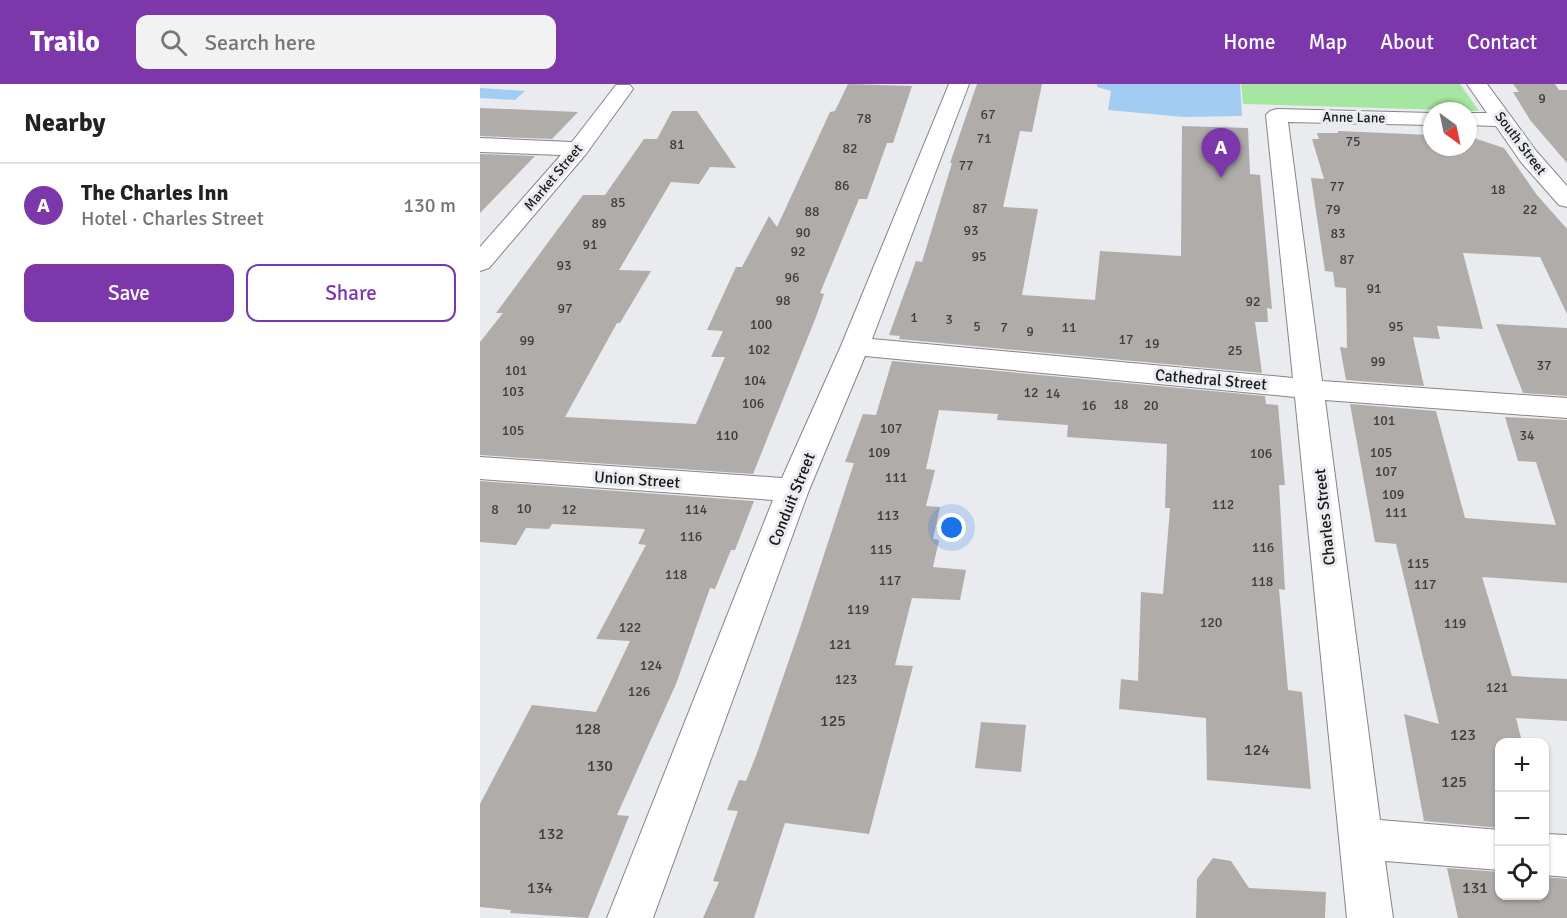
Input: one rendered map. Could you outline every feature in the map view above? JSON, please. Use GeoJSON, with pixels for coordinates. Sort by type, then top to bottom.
{"type":"FeatureCollection","features":[{"type":"Feature","properties":{"kind":"street","name":"Conduit Street"},"geometry":{"type":"LineString","coordinates":[[630,918],[794,490],[855,346],[959,84]]}},
{"type":"Feature","properties":{"kind":"street","name":"South Street"},"geometry":{"type":"LineString","coordinates":[[1477,84],[1529,157],[1567,200]]}},
{"type":"Feature","properties":{"kind":"street","name":"Market Street"},"geometry":{"type":"LineString","coordinates":[[480,263],[578,149],[624,89]]}},
{"type":"Feature","properties":{"kind":"street","name":"Anne Lane"},"geometry":{"type":"LineString","coordinates":[[1277,115],[1423,119]]}},
{"type":"Feature","properties":{"kind":"street","name":"Charles Street"},"geometry":{"type":"LineString","coordinates":[[1277,115],[1370,918]]}},
{"type":"Feature","properties":{"kind":"street"},"geometry":{"type":"LineString","coordinates":[[1477,119],[1503,120]]}},
{"type":"Feature","properties":{"kind":"street"},"geometry":{"type":"LineString","coordinates":[[480,146],[578,149]]}},
{"type":"Feature","properties":{"kind":"street","name":"Cathedral Street"},"geometry":{"type":"LineString","coordinates":[[855,346],[1309,389],[1567,408]]}},
{"type":"Feature","properties":{"kind":"street","name":"Union Street"},"geometry":{"type":"LineString","coordinates":[[480,468],[794,490]]}},
{"type":"Feature","properties":{"kind":"street"},"geometry":{"type":"LineString","coordinates":[[1360,839],[1495,850]]}},
{"type":"Feature","properties":{"kind":"street"},"geometry":{"type":"LineString","coordinates":[[1549,854],[1567,856]]}},
{"type":"Feature","properties":{"kind":"green space"},"geometry":{"type":"Polygon","coordinates":[[[1241,84],[1460,84],[1473,102],[1423,102],[1423,109],[1243,104],[1241,84]]]}},
{"type":"Feature","properties":{"kind":"water"},"geometry":{"type":"Polygon","coordinates":[[[1097,84],[1240,84],[1242,116],[1184,117],[1108,110],[1111,91],[1097,87],[1097,84]]]}},
{"type":"Feature","properties":{"kind":"water"},"geometry":{"type":"Polygon","coordinates":[[[480,88],[525,91],[515,100],[480,98],[480,88]]]}},
{"type":"Feature","properties":{"kind":"building"},"geometry":{"type":"Polygon","coordinates":[[[848,84],[912,86],[893,143],[887,143],[867,199],[859,199],[820,293],[824,294],[816,317],[753,474],[480,455],[480,342],[503,313],[496,313],[583,195],[605,195],[644,139],[657,139],[672,111],[697,111],[736,168],[710,167],[699,184],[671,182],[619,270],[651,271],[620,323],[617,323],[565,417],[696,424],[725,357],[711,357],[723,331],[707,330],[736,267],[742,267],[769,216],[777,227],[830,112],[835,111],[848,84]]]}},
{"type":"Feature","properties":{"kind":"building"},"geometry":{"type":"Polygon","coordinates":[[[977,84],[1042,84],[1032,132],[1020,131],[1003,207],[1038,209],[1022,295],[1095,300],[1100,251],[1181,256],[1182,126],[1248,128],[1250,174],[1260,175],[1272,309],[1267,308],[1268,322],[1255,322],[1262,373],[899,339],[900,336],[889,335],[916,261],[922,262],[952,163],[950,163],[977,84]]]}},
{"type":"Feature","properties":{"kind":"building"},"geometry":{"type":"Polygon","coordinates":[[[1513,84],[1555,84],[1559,90],[1567,90],[1567,163],[1530,120],[1513,92],[1519,92],[1513,84]]]}},
{"type":"Feature","properties":{"kind":"building"},"geometry":{"type":"Polygon","coordinates":[[[480,108],[578,112],[552,139],[480,136],[480,108]]]}},
{"type":"Feature","properties":{"kind":"building"},"geometry":{"type":"Polygon","coordinates":[[[1338,131],[1423,135],[1423,156],[1477,156],[1477,139],[1504,148],[1537,195],[1567,229],[1567,314],[1540,257],[1463,253],[1483,329],[1437,326],[1440,339],[1413,337],[1424,386],[1346,380],[1340,347],[1347,348],[1346,288],[1335,287],[1333,272],[1325,271],[1311,178],[1324,179],[1312,139],[1319,139],[1317,133],[1338,133],[1338,131]]]}},
{"type":"Feature","properties":{"kind":"building"},"geometry":{"type":"Polygon","coordinates":[[[480,154],[535,156],[480,213],[480,154]]]}},
{"type":"Feature","properties":{"kind":"building"},"geometry":{"type":"Polygon","coordinates":[[[1496,324],[1567,328],[1567,396],[1523,393],[1496,324]]]}},
{"type":"Feature","properties":{"kind":"building"},"geometry":{"type":"Polygon","coordinates":[[[892,361],[1265,396],[1266,404],[1278,405],[1285,485],[1279,485],[1285,590],[1279,589],[1288,690],[1302,692],[1311,789],[1207,780],[1206,718],[1119,709],[1121,679],[1138,681],[1141,592],[1163,594],[1170,508],[1165,508],[1167,444],[1067,437],[1068,425],[997,420],[998,414],[939,410],[926,469],[935,470],[926,506],[940,507],[933,539],[939,540],[933,567],[966,570],[960,600],[912,598],[895,665],[913,666],[869,834],[785,823],[754,918],[703,918],[719,882],[713,881],[738,811],[727,810],[739,780],[746,781],[801,625],[854,463],[845,462],[863,414],[876,415],[892,361]]]}},
{"type":"Feature","properties":{"kind":"building"},"geometry":{"type":"Polygon","coordinates":[[[1350,404],[1436,411],[1465,518],[1556,525],[1536,462],[1518,461],[1505,417],[1567,420],[1567,583],[1482,577],[1512,676],[1567,679],[1567,721],[1516,718],[1521,738],[1495,738],[1495,828],[1424,821],[1404,714],[1439,724],[1396,544],[1375,542],[1350,404]]]}},
{"type":"Feature","properties":{"kind":"building"},"geometry":{"type":"Polygon","coordinates":[[[480,481],[754,501],[735,550],[731,550],[715,589],[710,588],[676,684],[617,815],[629,816],[588,918],[510,913],[511,910],[480,907],[480,804],[532,705],[596,712],[630,641],[596,639],[646,545],[638,544],[645,529],[552,524],[549,529],[526,528],[516,545],[480,542],[480,481]]]}},
{"type":"Feature","properties":{"kind":"building"},"geometry":{"type":"Polygon","coordinates":[[[981,722],[1026,725],[1021,772],[975,768],[981,722]]]}},
{"type":"Feature","properties":{"kind":"building"},"geometry":{"type":"Polygon","coordinates":[[[1213,858],[1231,861],[1249,888],[1326,892],[1325,918],[1196,918],[1197,879],[1213,858]]]}},
{"type":"Feature","properties":{"kind":"building"},"geometry":{"type":"Polygon","coordinates":[[[1447,868],[1495,872],[1495,900],[1549,900],[1549,877],[1567,879],[1567,918],[1458,918],[1447,868]]]}},
{"type":"Feature","properties":{"kind":"place","name":"The Charles Inn"},"geometry":{"type":"Point","coordinates":[1221,178]}}]}
